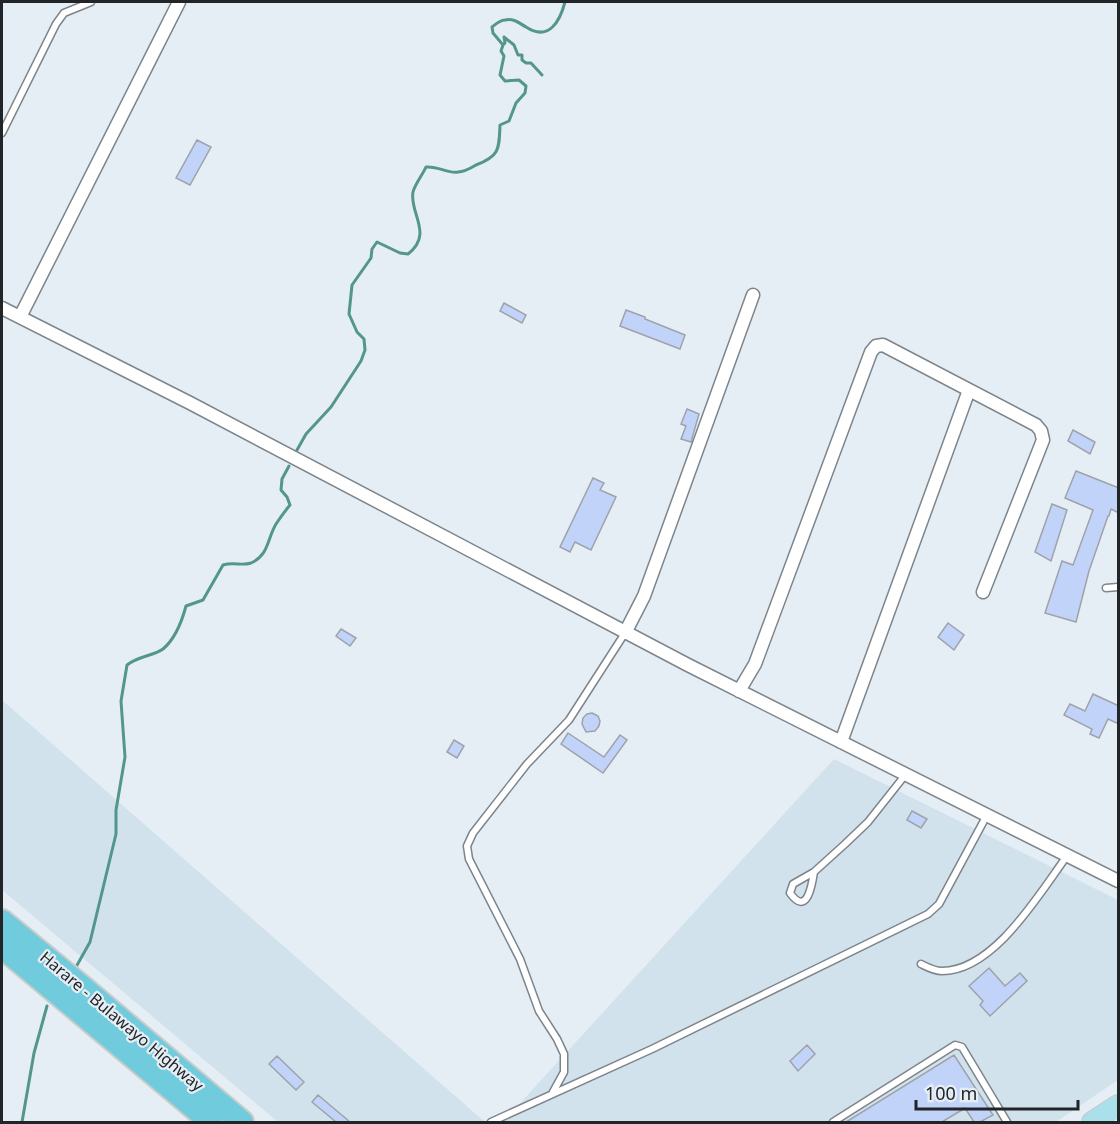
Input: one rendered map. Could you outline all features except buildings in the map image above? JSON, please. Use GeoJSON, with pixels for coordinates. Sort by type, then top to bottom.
{"type":"FeatureCollection","features":[{"type":"Feature","properties":{"kind":"highway","name":"Harare - Bulawayo Highway"},"geometry":{"type":"LineString","coordinates":[[5,928],[211,1122]]}},
{"type":"Feature","properties":{"kind":"highway","name":"Harare - Bulawayo Highway"},"geometry":{"type":"LineString","coordinates":[[5,928],[242,1122]]}},
{"type":"Feature","properties":{"kind":"main road"},"geometry":{"type":"LineString","coordinates":[[1092,1122],[1119,1106]]}},
{"type":"Feature","properties":{"kind":"street"},"geometry":{"type":"LineString","coordinates":[[20,317],[179,2]]}},
{"type":"Feature","properties":{"kind":"street"},"geometry":{"type":"LineString","coordinates":[[625,633],[644,596],[753,295]]}},
{"type":"Feature","properties":{"kind":"street"},"geometry":{"type":"LineString","coordinates":[[2,308],[210,413],[625,633],[1119,881]]}},
{"type":"Feature","properties":{"kind":"street"},"geometry":{"type":"LineString","coordinates":[[739,691],[755,664],[871,352],[876,346],[883,345],[1036,425],[1041,431],[1043,440],[983,592]]}},
{"type":"Feature","properties":{"kind":"street"},"geometry":{"type":"LineString","coordinates":[[841,742],[969,390]]}},
{"type":"Feature","properties":{"kind":"lane"},"geometry":{"type":"LineString","coordinates":[[2,133],[56,24],[64,13],[91,2]]}},
{"type":"Feature","properties":{"kind":"lane"},"geometry":{"type":"LineString","coordinates":[[1106,588],[1119,587]]}},
{"type":"Feature","properties":{"kind":"lane"},"geometry":{"type":"LineString","coordinates":[[553,1093],[564,1072],[564,1054],[534,1001],[519,959],[469,859],[467,846],[473,833],[527,764],[569,720],[625,633]]}},
{"type":"Feature","properties":{"kind":"lane"},"geometry":{"type":"LineString","coordinates":[[814,872],[810,892],[806,899],[800,902],[795,900],[790,893],[793,884],[814,872],[868,822],[906,774]]}},
{"type":"Feature","properties":{"kind":"lane"},"geometry":{"type":"LineString","coordinates":[[491,1122],[642,1054],[928,914],[939,904],[987,815]]}},
{"type":"Feature","properties":{"kind":"lane"},"geometry":{"type":"LineString","coordinates":[[921,964],[932,970],[942,971],[963,968],[991,950],[1007,936],[1068,856]]}},
{"type":"Feature","properties":{"kind":"lane"},"geometry":{"type":"LineString","coordinates":[[833,1122],[955,1045],[962,1047],[1007,1122]]}},
{"type":"Feature","properties":{"kind":"shaded area"},"geometry":{"type":"Polygon","coordinates":[[[2,700],[485,1122],[278,1122],[2,890],[2,700]]]}},
{"type":"Feature","properties":{"kind":"shaded area"},"geometry":{"type":"Polygon","coordinates":[[[834,759],[1118,900],[1118,1080],[1056,1122],[503,1122],[834,759]]]}},
{"type":"Feature","properties":{"kind":"waterway"},"geometry":{"type":"LineString","coordinates":[[297,450],[306,434],[331,407],[361,361],[365,350],[364,339],[357,332],[349,314],[352,285],[371,258],[372,249],[377,242],[400,253],[408,254],[416,246],[420,231],[414,208],[413,192],[426,167],[460,172],[490,158],[497,151],[500,125],[509,121],[516,103],[525,93],[526,86],[519,80],[505,81],[500,75],[504,56],[501,51],[503,45],[493,33],[492,27],[501,21],[511,20],[534,31],[547,31],[557,22],[565,2]]}},
{"type":"Feature","properties":{"kind":"waterway"},"geometry":{"type":"LineString","coordinates":[[503,45],[504,37],[514,45],[518,55],[522,55],[522,60],[531,63],[542,75]]}},
{"type":"Feature","properties":{"kind":"waterway"},"geometry":{"type":"LineString","coordinates":[[76,967],[90,942],[116,834],[116,810],[125,757],[121,701],[127,665],[167,645],[178,629],[186,606],[203,600],[223,565],[248,564],[261,556],[276,524],[290,505],[281,490],[282,479],[289,466]]}},
{"type":"Feature","properties":{"kind":"waterway"},"geometry":{"type":"LineString","coordinates":[[22,1122],[34,1053],[47,1006]]}}]}
